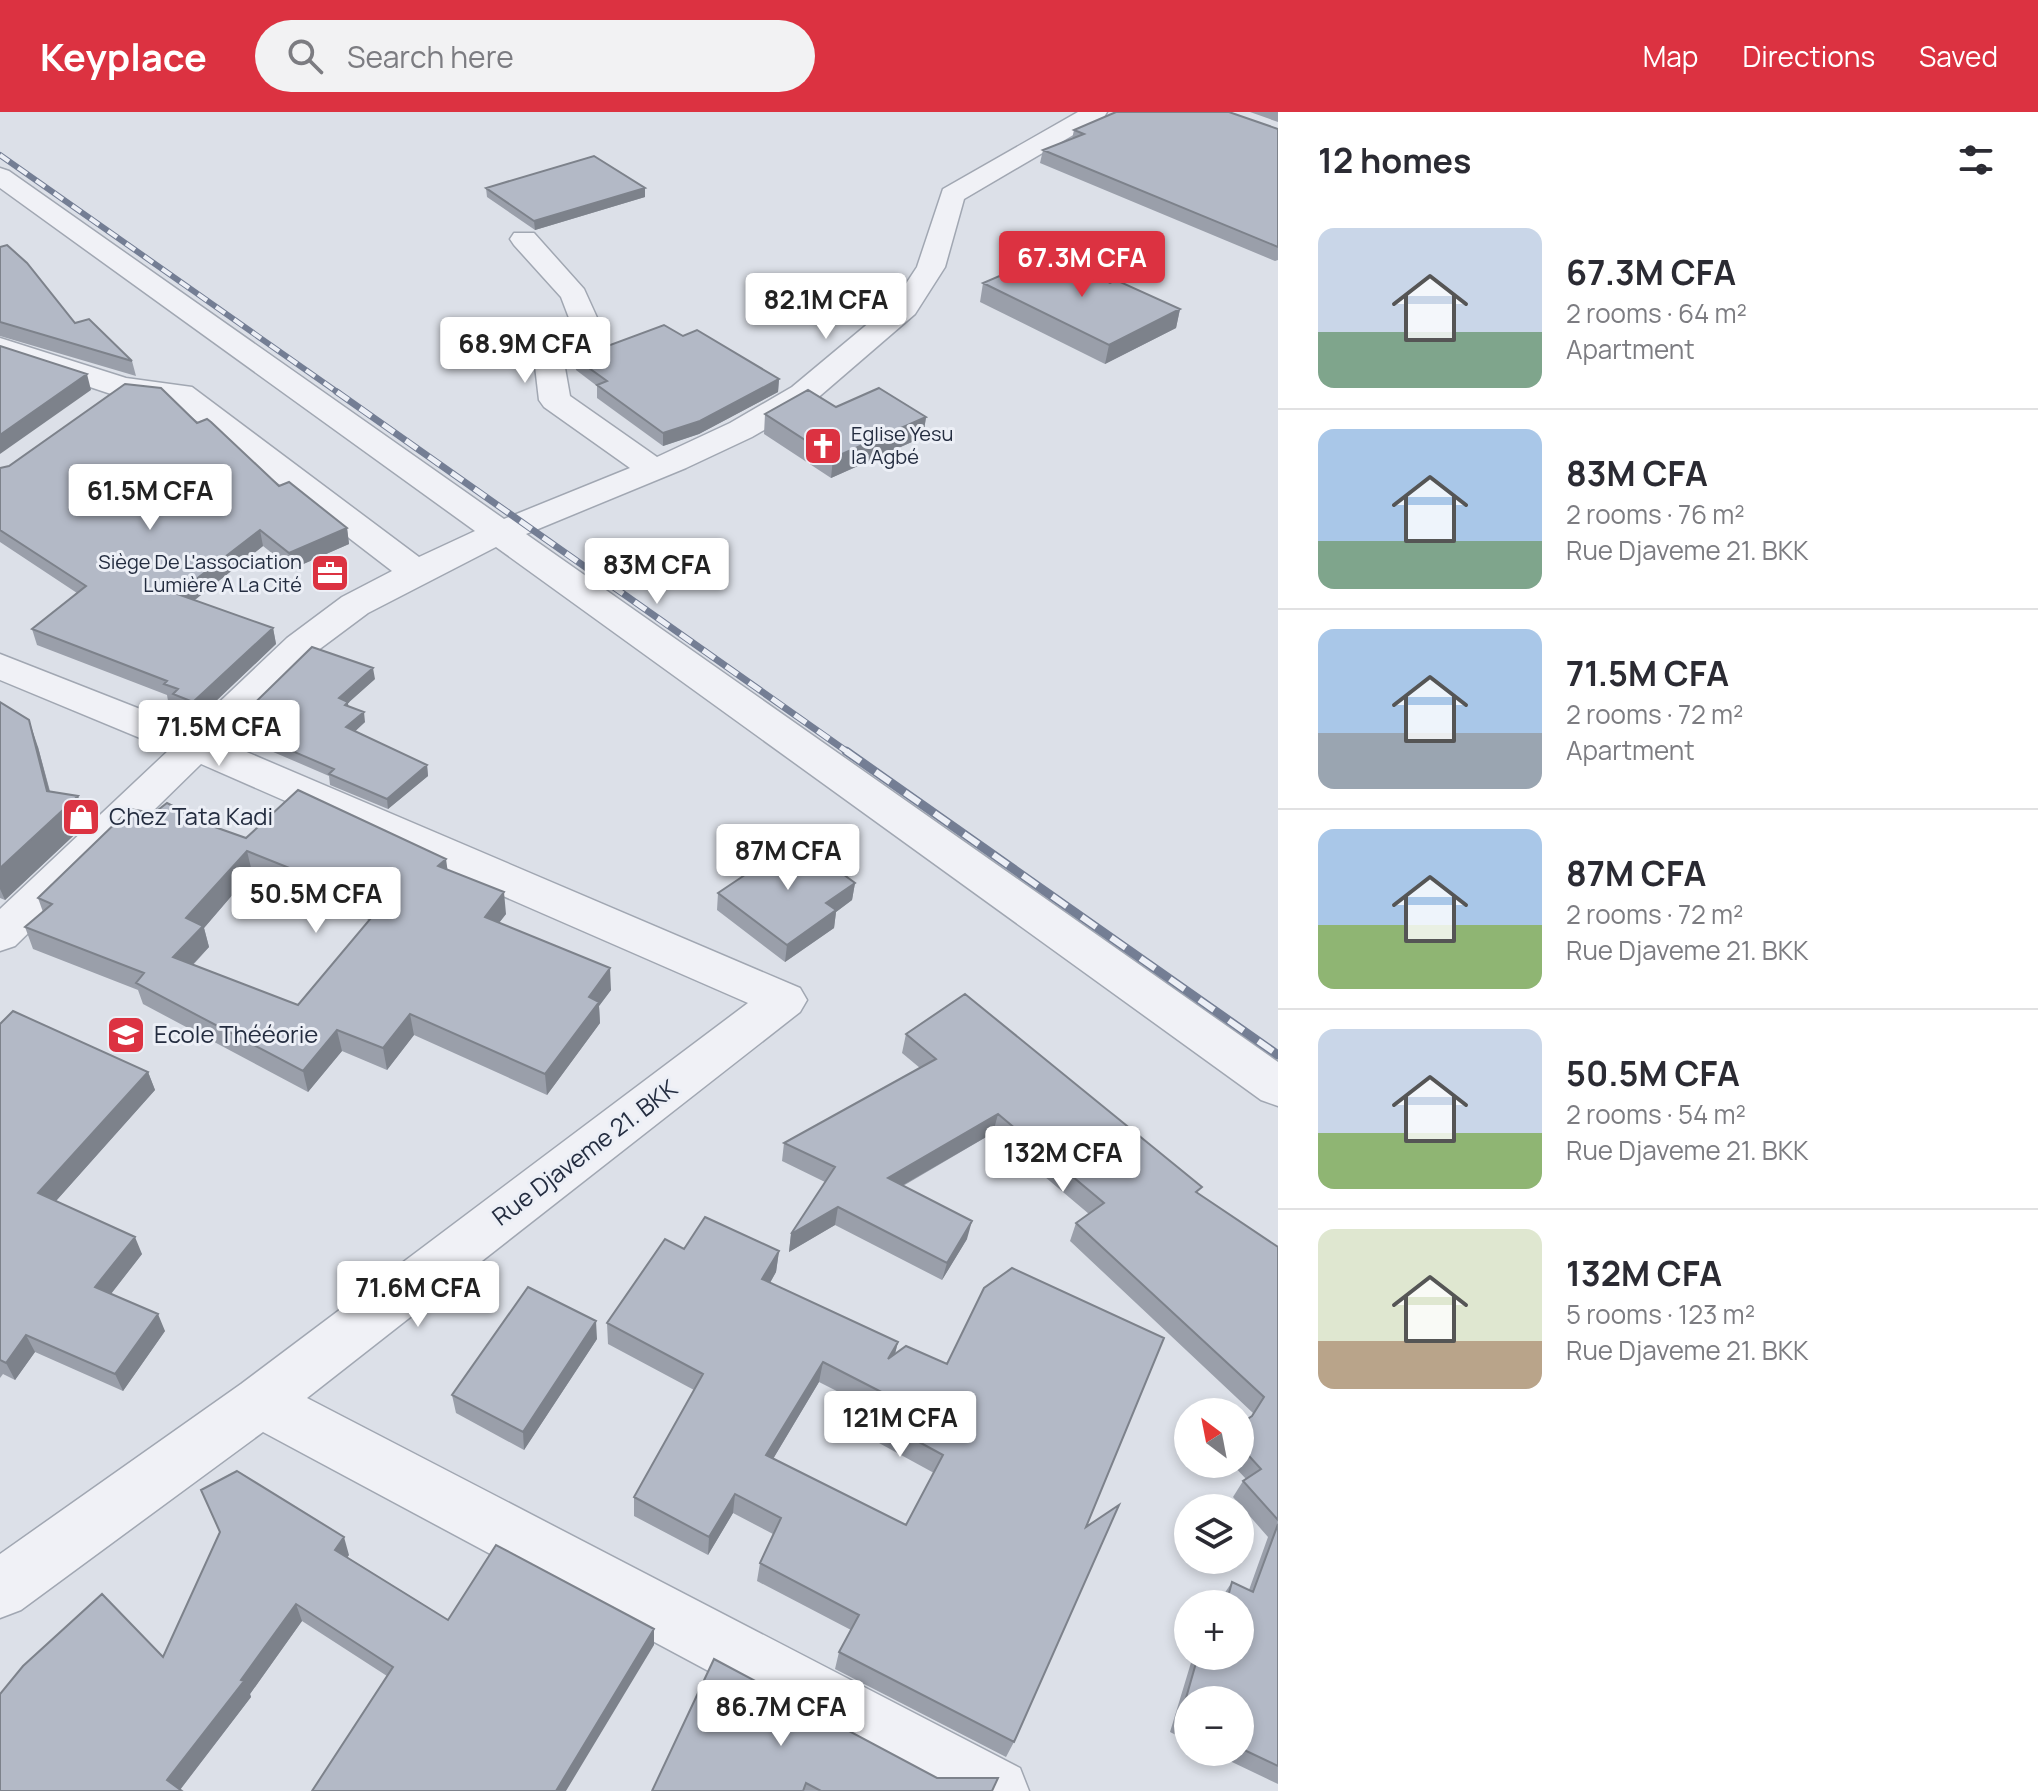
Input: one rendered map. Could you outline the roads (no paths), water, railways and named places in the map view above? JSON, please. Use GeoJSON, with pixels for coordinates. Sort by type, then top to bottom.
{"type":"FeatureCollection","features":[{"type":"Feature","properties":{"kind":"street"},"geometry":{"type":"LineString","coordinates":[[0,935],[300,646],[355,605],[416,572],[501,532],[654,470],[741,430],[803,394],[858,351],[905,308],[931,267],[952,195],[1095,112]]}},
{"type":"Feature","properties":{"kind":"street"},"geometry":{"type":"LineString","coordinates":[[0,176],[1278,1087]]}},
{"type":"Feature","properties":{"kind":"street"},"geometry":{"type":"LineString","coordinates":[[524,239],[574,295],[589,333],[550,366],[555,400],[654,470]]}},
{"type":"Feature","properties":{"kind":"street"},"geometry":{"type":"LineString","coordinates":[[0,347],[122,387],[181,394],[416,572]]}},
{"type":"Feature","properties":{"kind":"street"},"geometry":{"type":"LineString","coordinates":[[86,412],[122,387]]}},
{"type":"Feature","properties":{"kind":"street"},"geometry":{"type":"LineString","coordinates":[[0,666],[196,746]]}},
{"type":"Feature","properties":{"kind":"street","name":"Rue Djaveme 21. BKK"},"geometry":{"type":"LineString","coordinates":[[0,1589],[260,1402],[784,1000],[196,746]]}},
{"type":"Feature","properties":{"kind":"street"},"geometry":{"type":"LineString","coordinates":[[260,1402],[997,1791]]}},
{"type":"Feature","properties":{"kind":"railway"},"geometry":{"type":"LineString","coordinates":[[0,155],[340,394]]}},
{"type":"Feature","properties":{"kind":"railway"},"geometry":{"type":"LineString","coordinates":[[337,392],[849,753]]}},
{"type":"Feature","properties":{"kind":"railway"},"geometry":{"type":"LineString","coordinates":[[846,751],[1278,1055]]}},
{"type":"Feature","properties":{"kind":"place","name":"Eglise Yesu la Agbé"},"geometry":{"type":"Point","coordinates":[823,446]}},
{"type":"Feature","properties":{"kind":"place","name":"Siège De L'association Lumière A La Cité"},"geometry":{"type":"Point","coordinates":[330,573]}},
{"type":"Feature","properties":{"kind":"place","name":"Chez Tata Kadi"},"geometry":{"type":"Point","coordinates":[81,817]}},
{"type":"Feature","properties":{"kind":"place","name":"Ecole Thééorie"},"geometry":{"type":"Point","coordinates":[126,1035]}}]}
